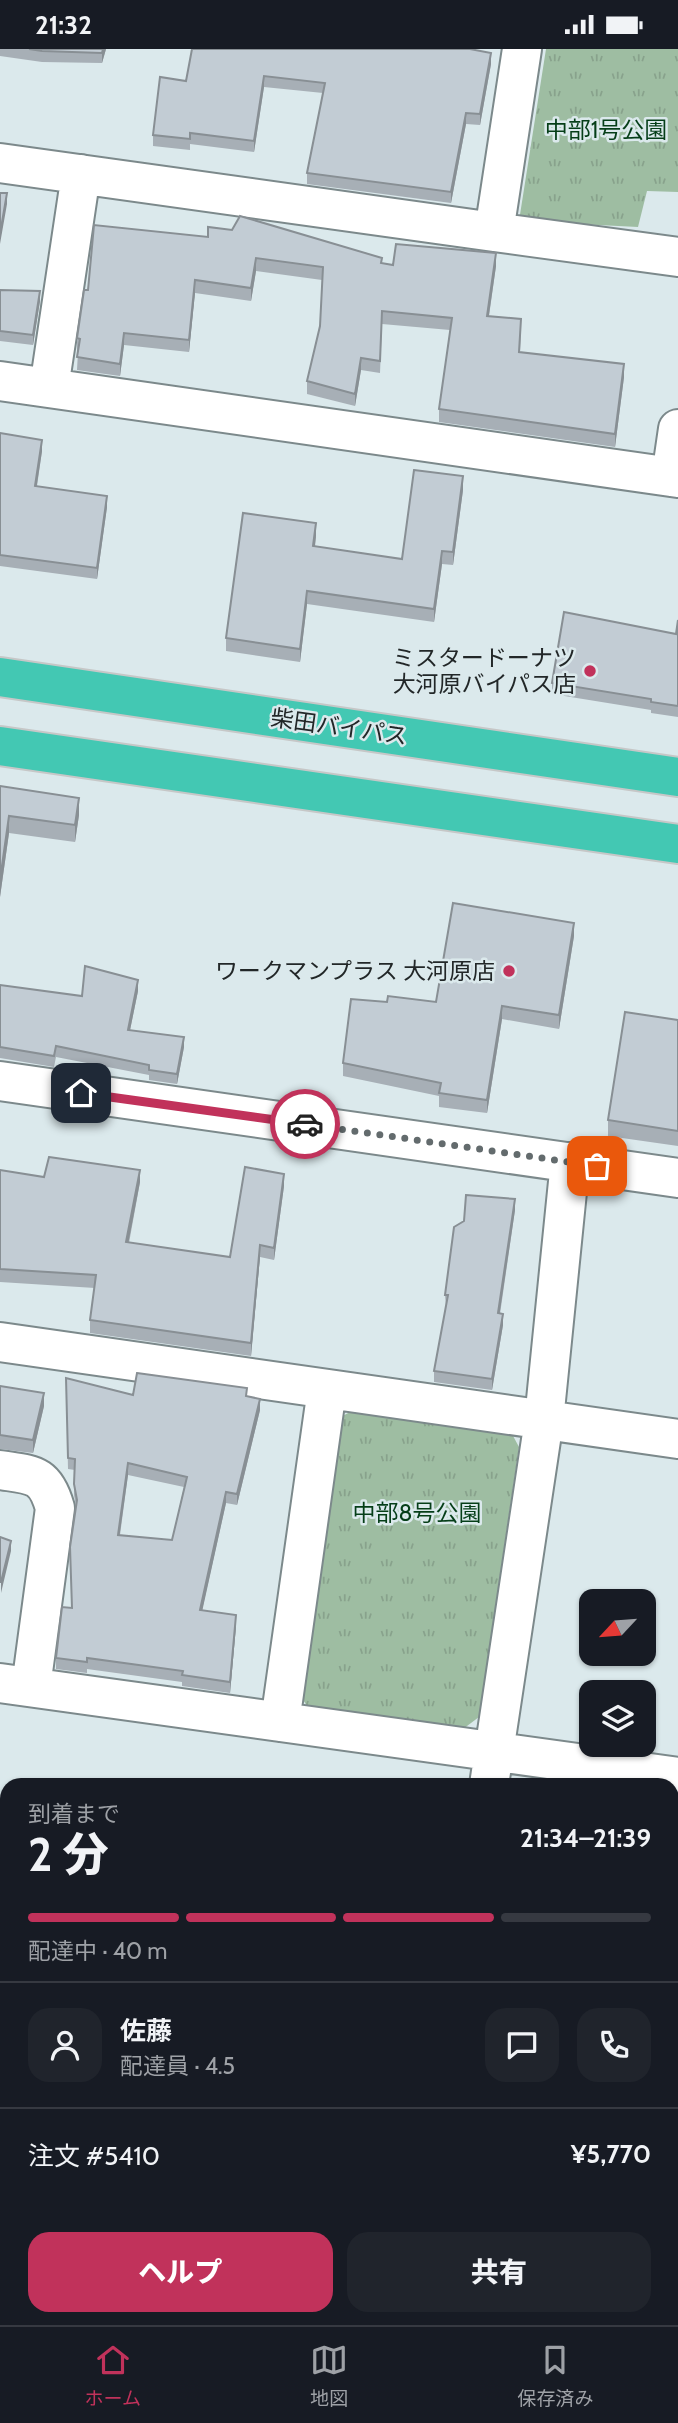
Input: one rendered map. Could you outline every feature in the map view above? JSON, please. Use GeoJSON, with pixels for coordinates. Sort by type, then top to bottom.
{"type":"FeatureCollection","features":[{"type":"Feature","properties":{"kind":"highway","name":"柴田バイパス"},"geometry":{"type":"LineString","coordinates":[[0,677],[678,777]]}},
{"type":"Feature","properties":{"kind":"highway"},"geometry":{"type":"LineString","coordinates":[[0,746],[678,844]]}},
{"type":"Feature","properties":{"kind":"street"},"geometry":{"type":"LineString","coordinates":[[494,232],[522,49]]}},
{"type":"Feature","properties":{"kind":"street"},"geometry":{"type":"LineString","coordinates":[[0,163],[678,257]]}},
{"type":"Feature","properties":{"kind":"street"},"geometry":{"type":"LineString","coordinates":[[49,388],[80,174]]}},
{"type":"Feature","properties":{"kind":"street"},"geometry":{"type":"LineString","coordinates":[[0,381],[675,478],[678,429]]}},
{"type":"Feature","properties":{"kind":"street"},"geometry":{"type":"LineString","coordinates":[[0,1081],[678,1178]]}},
{"type":"Feature","properties":{"kind":"street"},"geometry":{"type":"LineString","coordinates":[[491,1768],[544,1420],[570,1162]]}},
{"type":"Feature","properties":{"kind":"street"},"geometry":{"type":"LineString","coordinates":[[0,1342],[678,1439]]}},
{"type":"Feature","properties":{"kind":"street"},"geometry":{"type":"LineString","coordinates":[[280,1722],[327,1389]]}},
{"type":"Feature","properties":{"kind":"street"},"geometry":{"type":"LineString","coordinates":[[0,1470],[37,1476],[50,1490],[55,1508],[15,1685],[280,1722],[491,1768],[678,1777]]}},
{"type":"Feature","properties":{"kind":"green space","name":"中部1号公園"},"geometry":{"type":"Polygon","coordinates":[[[546,49],[678,49],[678,192],[647,191],[638,227],[519,221],[546,49]]]}},
{"type":"Feature","properties":{"kind":"green space","name":"中部8号公園"},"geometry":{"type":"Polygon","coordinates":[[[350,1412],[512,1434],[519,1447],[479,1717],[463,1729],[309,1709],[300,1695],[337,1419],[350,1412]]]}},
{"type":"Feature","properties":{"kind":"building"},"geometry":{"type":"Polygon","coordinates":[[[29,49],[103,49],[102,53],[29,49]]]}},
{"type":"Feature","properties":{"kind":"building"},"geometry":{"type":"Polygon","coordinates":[[[192,49],[470,49],[491,53],[480,114],[466,113],[451,192],[307,173],[325,83],[264,76],[254,141],[190,133],[190,139],[153,135],[160,77],[186,81],[192,49]]]}},
{"type":"Feature","properties":{"kind":"building"},"geometry":{"type":"Polygon","coordinates":[[[0,193],[7,193],[0,234],[0,193]]]}},
{"type":"Feature","properties":{"kind":"building"},"geometry":{"type":"Polygon","coordinates":[[[240,216],[382,258],[381,263],[393,265],[396,244],[496,253],[487,316],[521,319],[519,352],[624,364],[615,434],[439,409],[452,318],[382,311],[380,361],[361,358],[355,394],[307,381],[320,326],[323,267],[256,258],[251,288],[195,280],[189,340],[124,333],[120,364],[77,357],[80,339],[77,338],[84,290],[88,290],[94,225],[208,237],[208,227],[232,230],[240,216]]]}},
{"type":"Feature","properties":{"kind":"building"},"geometry":{"type":"Polygon","coordinates":[[[0,290],[40,291],[33,335],[0,331],[0,290]]]}},
{"type":"Feature","properties":{"kind":"building"},"geometry":{"type":"Polygon","coordinates":[[[0,433],[42,440],[35,486],[107,496],[97,568],[0,555],[0,433]]]}},
{"type":"Feature","properties":{"kind":"building"},"geometry":{"type":"Polygon","coordinates":[[[414,470],[463,476],[453,552],[442,551],[434,609],[307,591],[300,649],[226,638],[243,513],[316,523],[313,546],[402,559],[414,470]]]}},
{"type":"Feature","properties":{"kind":"building"},"geometry":{"type":"Polygon","coordinates":[[[564,612],[676,634],[678,620],[678,706],[552,683],[564,612]]]}},
{"type":"Feature","properties":{"kind":"building"},"geometry":{"type":"Polygon","coordinates":[[[0,786],[79,798],[75,825],[9,816],[0,880],[0,786]]]}},
{"type":"Feature","properties":{"kind":"building"},"geometry":{"type":"Polygon","coordinates":[[[453,903],[574,923],[559,1015],[502,1006],[487,1100],[439,1093],[441,1083],[343,1063],[351,999],[387,1002],[388,996],[436,1002],[453,903]]]}},
{"type":"Feature","properties":{"kind":"building"},"geometry":{"type":"Polygon","coordinates":[[[85,966],[138,980],[128,1030],[184,1037],[177,1074],[149,1070],[149,1065],[56,1046],[54,1056],[0,1047],[0,985],[82,996],[85,966]]]}},
{"type":"Feature","properties":{"kind":"building"},"geometry":{"type":"Polygon","coordinates":[[[625,1012],[678,1020],[678,1131],[608,1120],[625,1012]]]}},
{"type":"Feature","properties":{"kind":"building"},"geometry":{"type":"Polygon","coordinates":[[[49,1157],[140,1170],[126,1242],[230,1257],[245,1167],[284,1174],[274,1248],[260,1245],[251,1343],[90,1320],[96,1275],[0,1269],[0,1170],[44,1177],[49,1157]]]}},
{"type":"Feature","properties":{"kind":"building"},"geometry":{"type":"Polygon","coordinates":[[[466,1195],[515,1199],[498,1313],[503,1314],[492,1379],[434,1371],[448,1295],[445,1295],[454,1227],[464,1221],[466,1195]]]}},
{"type":"Feature","properties":{"kind":"building"},"geometry":{"type":"Polygon","coordinates":[[[137,1373],[247,1388],[246,1396],[260,1399],[237,1494],[226,1492],[200,1610],[236,1615],[230,1682],[182,1675],[183,1671],[87,1658],[87,1662],[56,1658],[62,1607],[72,1608],[70,1547],[77,1500],[74,1484],[75,1459],[68,1458],[66,1378],[133,1395],[137,1373]],[[128,1463],[118,1535],[172,1540],[187,1477],[128,1463]]]}},
{"type":"Feature","properties":{"kind":"building"},"geometry":{"type":"Polygon","coordinates":[[[0,1386],[44,1393],[33,1440],[0,1435],[0,1386]]]}},
{"type":"Feature","properties":{"kind":"building"},"geometry":{"type":"Polygon","coordinates":[[[0,1537],[11,1541],[1,1582],[0,1582],[0,1537]]]}},
{"type":"Feature","properties":{"kind":"way so far"},"geometry":{"type":"LineString","coordinates":[[305,1124],[597,1166]]}},
{"type":"Feature","properties":{"kind":"place","name":"ミスタードーナツ 大河原バイパス店"},"geometry":{"type":"Point","coordinates":[590,671]}},
{"type":"Feature","properties":{"kind":"place","name":"ワークマンプラス 大河原店"},"geometry":{"type":"Point","coordinates":[509,971]}},
{"type":"Feature","properties":{"kind":"route"},"geometry":{"type":"LineString","coordinates":[[81,1093],[305,1124]]}}]}
